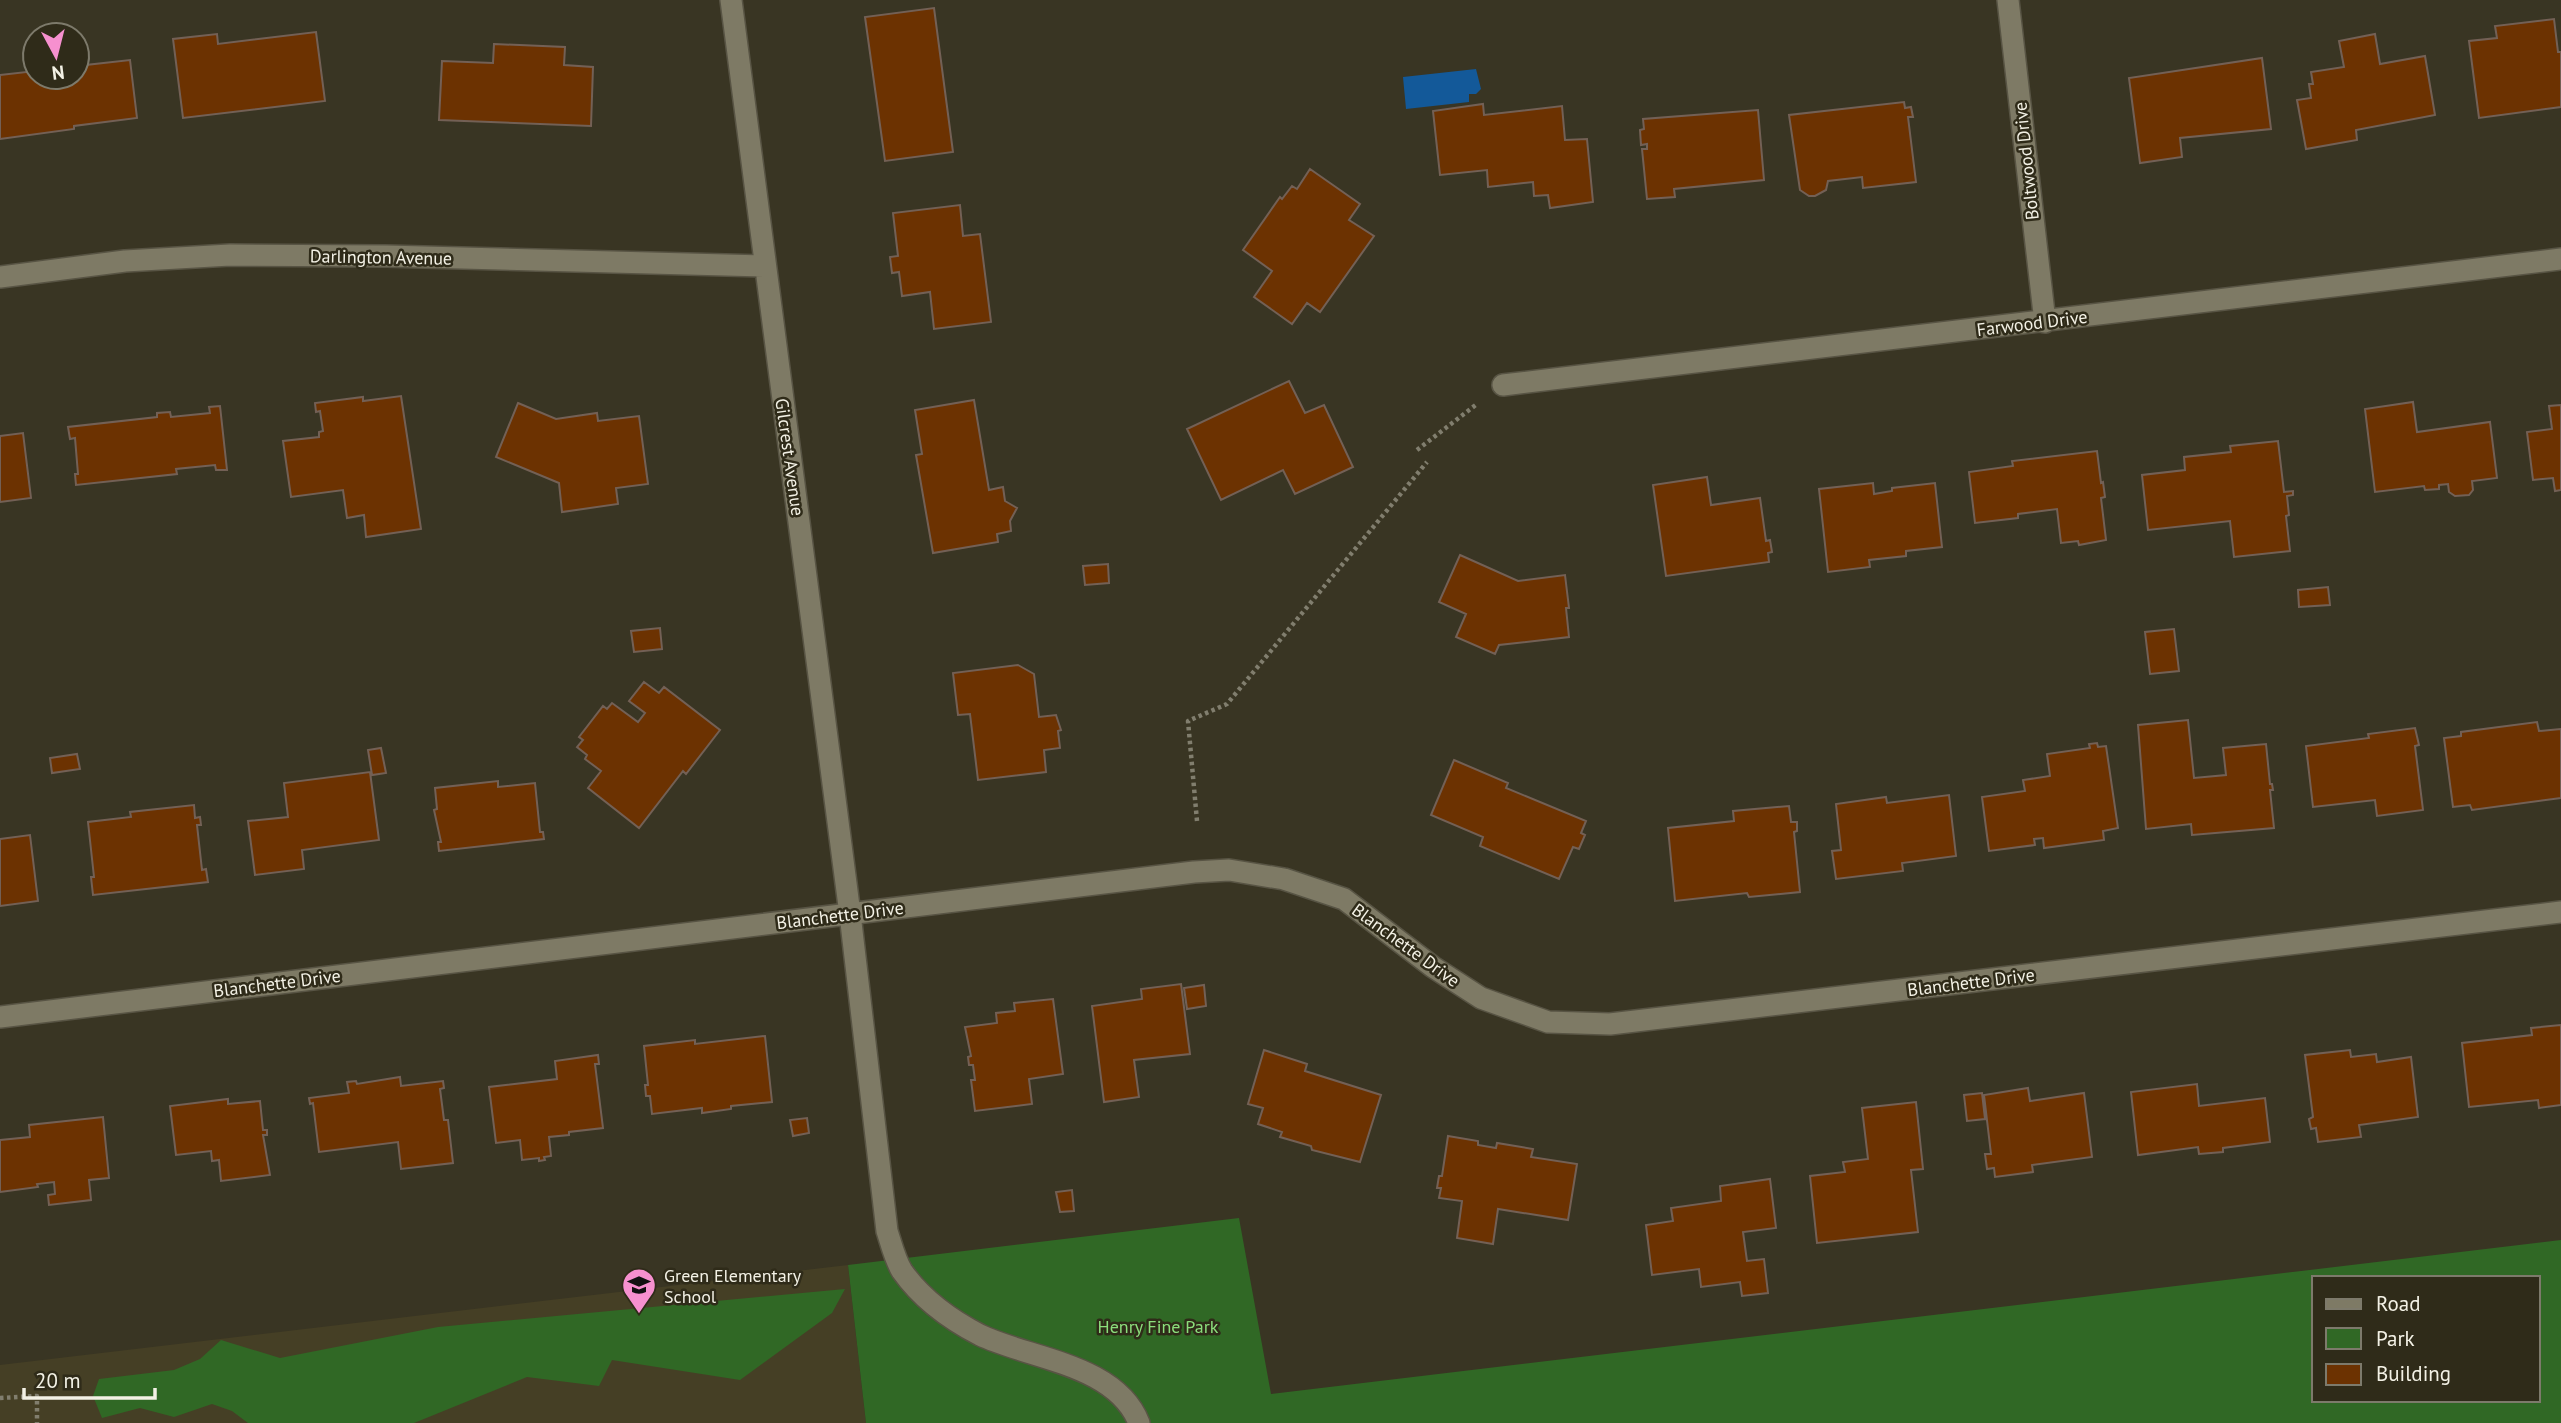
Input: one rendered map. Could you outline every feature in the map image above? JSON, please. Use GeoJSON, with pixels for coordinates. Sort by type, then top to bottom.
{"type":"FeatureCollection","features":[{"type":"Feature","properties":{"kind":"street","name":"Gilcrest Avenue"},"geometry":{"type":"LineString","coordinates":[[731,0],[850,914],[887,1231],[901,1269],[937,1308],[981,1335],[1083,1370],[1112,1390],[1135,1411],[1139,1423]]}},
{"type":"Feature","properties":{"kind":"street","name":"Boltwood Drive"},"geometry":{"type":"LineString","coordinates":[[2008,0],[2045,322]]}},
{"type":"Feature","properties":{"kind":"street","name":"Darlington Avenue"},"geometry":{"type":"LineString","coordinates":[[0,276],[125,261],[230,255],[386,256],[764,266]]}},
{"type":"Feature","properties":{"kind":"street","name":"Farwood Drive"},"geometry":{"type":"LineString","coordinates":[[1503,386],[2561,259]]}},
{"type":"Feature","properties":{"kind":"street","name":"Blanchette Drive"},"geometry":{"type":"LineString","coordinates":[[0,1017],[1140,877],[1229,870],[1284,879],[1344,899],[1433,967],[1481,998],[1548,1022],[1610,1024],[2561,912]]}},
{"type":"Feature","properties":{"kind":"path"},"geometry":{"type":"LineString","coordinates":[[1417,450],[1503,386]]}},
{"type":"Feature","properties":{"kind":"path"},"geometry":{"type":"LineString","coordinates":[[1197,821],[1188,721],[1227,704],[1427,462]]}},
{"type":"Feature","properties":{"kind":"path"},"geometry":{"type":"LineString","coordinates":[[0,1398],[37,1396],[37,1423]]}},
{"type":"Feature","properties":{"kind":"shaded area","name":"Green Elementary School"},"geometry":{"type":"Polygon","coordinates":[[[848,1265],[866,1423],[0,1423],[0,1365],[848,1265]]]}},
{"type":"Feature","properties":{"kind":"green space","name":"Henry Fine Park"},"geometry":{"type":"Polygon","coordinates":[[[1239,1218],[1271,1394],[2561,1240],[2561,1423],[866,1423],[848,1265],[1239,1218]]]}},
{"type":"Feature","properties":{"kind":"green space"},"geometry":{"type":"Polygon","coordinates":[[[845,1289],[832,1313],[740,1380],[612,1360],[599,1386],[527,1377],[414,1423],[248,1423],[232,1411],[212,1404],[174,1417],[140,1408],[102,1418],[93,1396],[99,1379],[174,1370],[200,1359],[221,1340],[280,1358],[438,1327],[845,1289]]]}},
{"type":"Feature","properties":{"kind":"water"},"geometry":{"type":"Polygon","coordinates":[[[1476,69],[1481,89],[1476,94],[1469,94],[1469,102],[1406,109],[1403,77],[1476,69]]]}},
{"type":"Feature","properties":{"kind":"building"},"geometry":{"type":"Polygon","coordinates":[[[934,8],[953,152],[885,161],[865,17],[934,8]]]}},
{"type":"Feature","properties":{"kind":"building"},"geometry":{"type":"Polygon","coordinates":[[[2554,19],[2558,52],[2561,52],[2561,107],[2479,118],[2469,41],[2497,38],[2495,26],[2554,19]]]}},
{"type":"Feature","properties":{"kind":"building"},"geometry":{"type":"Polygon","coordinates":[[[316,32],[325,101],[183,118],[173,39],[217,34],[218,44],[316,32]]]}},
{"type":"Feature","properties":{"kind":"building"},"geometry":{"type":"Polygon","coordinates":[[[2375,34],[2380,64],[2425,56],[2435,115],[2356,130],[2357,140],[2306,149],[2297,100],[2311,98],[2311,72],[2344,67],[2339,41],[2375,34]]]}},
{"type":"Feature","properties":{"kind":"building"},"geometry":{"type":"Polygon","coordinates":[[[494,44],[565,47],[564,65],[593,67],[591,126],[439,120],[442,61],[493,63],[494,44]]]}},
{"type":"Feature","properties":{"kind":"building"},"geometry":{"type":"Polygon","coordinates":[[[2262,58],[2271,129],[2180,138],[2182,157],[2140,163],[2129,78],[2262,58]]]}},
{"type":"Feature","properties":{"kind":"building"},"geometry":{"type":"Polygon","coordinates":[[[130,60],[137,118],[0,139],[0,75],[21,73],[21,91],[91,91],[91,64],[130,60]]]}},
{"type":"Feature","properties":{"kind":"building"},"geometry":{"type":"Polygon","coordinates":[[[1904,102],[1905,108],[1911,107],[1913,117],[1908,117],[1916,182],[1863,188],[1862,177],[1828,181],[1826,190],[1815,196],[1809,196],[1800,190],[1789,115],[1904,102]]]}},
{"type":"Feature","properties":{"kind":"building"},"geometry":{"type":"Polygon","coordinates":[[[1483,104],[1484,115],[1562,106],[1565,140],[1587,139],[1593,202],[1550,208],[1548,195],[1534,196],[1533,182],[1488,187],[1487,170],[1440,175],[1433,111],[1483,104]]]}},
{"type":"Feature","properties":{"kind":"building"},"geometry":{"type":"Polygon","coordinates":[[[1758,110],[1764,180],[1674,189],[1675,197],[1647,199],[1642,149],[1647,149],[1647,144],[1641,145],[1640,130],[1644,129],[1643,119],[1758,110]]]}},
{"type":"Feature","properties":{"kind":"building"},"geometry":{"type":"Polygon","coordinates":[[[1310,169],[1360,204],[1349,220],[1374,236],[1320,312],[1307,303],[1292,324],[1254,297],[1272,271],[1243,250],[1280,197],[1282,199],[1292,186],[1297,189],[1310,169]]]}},
{"type":"Feature","properties":{"kind":"building"},"geometry":{"type":"Polygon","coordinates":[[[960,205],[963,236],[980,234],[991,322],[934,329],[930,292],[902,296],[899,272],[892,273],[890,257],[898,256],[893,213],[960,205]]]}},
{"type":"Feature","properties":{"kind":"building"},"geometry":{"type":"Polygon","coordinates":[[[1289,381],[1305,413],[1324,405],[1353,467],[1295,494],[1283,470],[1221,500],[1187,429],[1289,381]]]}},
{"type":"Feature","properties":{"kind":"building"},"geometry":{"type":"Polygon","coordinates":[[[401,396],[421,529],[366,537],[364,515],[347,518],[343,490],[291,497],[283,441],[319,437],[319,432],[323,431],[320,411],[316,412],[315,403],[401,396]]]}},
{"type":"Feature","properties":{"kind":"building"},"geometry":{"type":"Polygon","coordinates":[[[974,400],[989,490],[1003,487],[1005,501],[1017,508],[1010,521],[1011,531],[997,534],[998,542],[933,553],[916,455],[922,454],[915,410],[974,400]]]}},
{"type":"Feature","properties":{"kind":"building"},"geometry":{"type":"Polygon","coordinates":[[[2413,402],[2417,432],[2490,422],[2497,478],[2472,481],[2473,490],[2469,495],[2455,496],[2449,492],[2448,484],[2439,485],[2439,489],[2425,490],[2424,486],[2375,492],[2365,409],[2413,402]]]}},
{"type":"Feature","properties":{"kind":"building"},"geometry":{"type":"Polygon","coordinates":[[[518,403],[556,419],[597,413],[598,421],[639,416],[648,484],[616,488],[618,504],[562,512],[559,483],[496,457],[518,403]]]}},
{"type":"Feature","properties":{"kind":"building"},"geometry":{"type":"Polygon","coordinates":[[[2561,405],[2561,490],[2555,491],[2553,478],[2533,480],[2527,432],[2552,429],[2549,406],[2561,405]]]}},
{"type":"Feature","properties":{"kind":"building"},"geometry":{"type":"Polygon","coordinates":[[[220,406],[227,470],[216,470],[215,465],[176,469],[177,474],[76,485],[75,474],[78,474],[75,438],[70,439],[68,427],[157,417],[157,413],[170,412],[171,417],[210,413],[209,407],[220,406]]]}},
{"type":"Feature","properties":{"kind":"building"},"geometry":{"type":"Polygon","coordinates":[[[23,433],[31,498],[0,502],[0,436],[23,433]]]}},
{"type":"Feature","properties":{"kind":"building"},"geometry":{"type":"Polygon","coordinates":[[[2278,441],[2284,492],[2293,491],[2293,495],[2287,496],[2289,515],[2286,516],[2290,551],[2234,557],[2230,521],[2148,530],[2142,475],[2185,470],[2184,457],[2231,452],[2230,446],[2278,441]]]}},
{"type":"Feature","properties":{"kind":"building"},"geometry":{"type":"Polygon","coordinates":[[[2097,451],[2105,497],[2101,498],[2106,540],[2079,545],[2078,541],[2061,543],[2057,509],[2018,514],[2018,518],[1975,523],[1969,472],[2013,466],[2012,461],[2097,451]]]}},
{"type":"Feature","properties":{"kind":"building"},"geometry":{"type":"Polygon","coordinates":[[[1707,477],[1711,505],[1760,498],[1766,541],[1770,540],[1772,552],[1768,553],[1769,562],[1666,576],[1653,485],[1707,477]]]}},
{"type":"Feature","properties":{"kind":"building"},"geometry":{"type":"Polygon","coordinates":[[[1873,483],[1874,494],[1892,491],[1892,488],[1935,483],[1942,547],[1906,551],[1906,556],[1869,560],[1870,567],[1828,572],[1819,489],[1873,483]]]}},
{"type":"Feature","properties":{"kind":"building"},"geometry":{"type":"Polygon","coordinates":[[[1460,555],[1518,581],[1565,575],[1569,637],[1499,645],[1495,654],[1456,637],[1466,614],[1439,602],[1460,555]]]}},
{"type":"Feature","properties":{"kind":"building"},"geometry":{"type":"Polygon","coordinates":[[[1108,564],[1109,583],[1085,585],[1083,566],[1108,564]]]}},
{"type":"Feature","properties":{"kind":"building"},"geometry":{"type":"Polygon","coordinates":[[[2328,587],[2330,605],[2299,607],[2298,590],[2328,587]]]}},
{"type":"Feature","properties":{"kind":"building"},"geometry":{"type":"Polygon","coordinates":[[[660,628],[662,649],[634,652],[631,631],[660,628]]]}},
{"type":"Feature","properties":{"kind":"building"},"geometry":{"type":"Polygon","coordinates":[[[2174,629],[2179,671],[2150,674],[2145,632],[2174,629]]]}},
{"type":"Feature","properties":{"kind":"building"},"geometry":{"type":"Polygon","coordinates":[[[1018,665],[1034,674],[1039,717],[1056,715],[1061,730],[1058,731],[1060,748],[1044,750],[1046,772],[978,780],[970,714],[958,715],[953,673],[1018,665]]]}},
{"type":"Feature","properties":{"kind":"building"},"geometry":{"type":"Polygon","coordinates":[[[644,682],[659,693],[664,687],[720,730],[686,774],[683,771],[639,828],[588,788],[601,771],[585,759],[587,755],[577,747],[583,740],[579,737],[603,706],[607,709],[612,703],[638,722],[645,713],[629,701],[644,682]]]}},
{"type":"Feature","properties":{"kind":"building"},"geometry":{"type":"Polygon","coordinates":[[[2188,720],[2194,778],[2226,775],[2223,748],[2266,744],[2273,790],[2270,790],[2274,828],[2192,835],[2191,824],[2146,829],[2138,725],[2188,720]]]}},
{"type":"Feature","properties":{"kind":"building"},"geometry":{"type":"Polygon","coordinates":[[[2537,722],[2539,731],[2561,729],[2561,798],[2472,810],[2470,805],[2453,807],[2444,738],[2461,736],[2461,732],[2537,722]]]}},
{"type":"Feature","properties":{"kind":"building"},"geometry":{"type":"Polygon","coordinates":[[[2415,728],[2419,745],[2415,746],[2423,810],[2377,816],[2375,800],[2313,807],[2306,746],[2369,738],[2368,734],[2415,728]]]}},
{"type":"Feature","properties":{"kind":"building"},"geometry":{"type":"Polygon","coordinates":[[[2097,743],[2098,747],[2106,746],[2118,828],[2103,831],[2104,840],[2044,848],[2043,838],[2034,839],[2035,845],[1989,851],[1982,797],[2025,791],[2023,780],[2050,776],[2047,754],[2090,748],[2089,744],[2097,743]]]}},
{"type":"Feature","properties":{"kind":"building"},"geometry":{"type":"Polygon","coordinates":[[[381,748],[386,773],[372,775],[368,750],[381,748]]]}},
{"type":"Feature","properties":{"kind":"building"},"geometry":{"type":"Polygon","coordinates":[[[77,754],[80,769],[52,773],[50,758],[77,754]]]}},
{"type":"Feature","properties":{"kind":"building"},"geometry":{"type":"Polygon","coordinates":[[[1454,760],[1508,783],[1506,788],[1586,821],[1581,833],[1585,835],[1579,849],[1573,847],[1559,879],[1480,846],[1483,837],[1431,815],[1454,760]]]}},
{"type":"Feature","properties":{"kind":"building"},"geometry":{"type":"Polygon","coordinates":[[[370,772],[379,840],[302,850],[304,869],[255,875],[248,821],[288,817],[284,783],[370,772]]]}},
{"type":"Feature","properties":{"kind":"building"},"geometry":{"type":"Polygon","coordinates":[[[498,781],[498,787],[535,783],[540,832],[543,832],[544,839],[439,851],[438,842],[441,842],[434,810],[437,809],[435,788],[498,781]]]}},
{"type":"Feature","properties":{"kind":"building"},"geometry":{"type":"Polygon","coordinates":[[[1949,795],[1956,856],[1902,863],[1903,871],[1836,879],[1832,851],[1841,850],[1836,804],[1886,797],[1887,803],[1949,795]]]}},
{"type":"Feature","properties":{"kind":"building"},"geometry":{"type":"Polygon","coordinates":[[[194,805],[195,818],[200,817],[201,825],[197,825],[202,870],[206,869],[208,882],[93,895],[91,877],[94,877],[88,822],[131,817],[130,812],[194,805]]]}},
{"type":"Feature","properties":{"kind":"building"},"geometry":{"type":"Polygon","coordinates":[[[1789,806],[1791,822],[1797,822],[1797,831],[1794,832],[1800,892],[1749,897],[1747,893],[1675,901],[1668,828],[1734,821],[1733,811],[1789,806]]]}},
{"type":"Feature","properties":{"kind":"building"},"geometry":{"type":"Polygon","coordinates":[[[30,835],[38,901],[0,906],[0,839],[30,835]]]}},
{"type":"Feature","properties":{"kind":"building"},"geometry":{"type":"Polygon","coordinates":[[[1181,984],[1190,1054],[1134,1060],[1139,1097],[1104,1102],[1092,1006],[1142,999],[1141,989],[1181,984]]]}},
{"type":"Feature","properties":{"kind":"building"},"geometry":{"type":"Polygon","coordinates":[[[1204,985],[1206,1006],[1187,1009],[1184,988],[1204,985]]]}},
{"type":"Feature","properties":{"kind":"building"},"geometry":{"type":"Polygon","coordinates":[[[1053,999],[1063,1074],[1029,1079],[1032,1104],[975,1111],[971,1080],[975,1080],[973,1065],[969,1065],[968,1057],[971,1056],[965,1027],[997,1023],[996,1013],[1015,1011],[1014,1003],[1053,999]]]}},
{"type":"Feature","properties":{"kind":"building"},"geometry":{"type":"Polygon","coordinates":[[[2561,1025],[2561,1105],[2539,1108],[2538,1100],[2469,1107],[2462,1043],[2532,1035],[2531,1028],[2561,1025]]]}},
{"type":"Feature","properties":{"kind":"building"},"geometry":{"type":"Polygon","coordinates":[[[765,1036],[772,1102],[731,1106],[731,1109],[702,1113],[702,1108],[652,1114],[650,1096],[646,1096],[645,1085],[648,1085],[644,1046],[695,1040],[695,1044],[765,1036]]]}},
{"type":"Feature","properties":{"kind":"building"},"geometry":{"type":"Polygon","coordinates":[[[1264,1050],[1307,1064],[1305,1071],[1381,1095],[1360,1162],[1312,1150],[1311,1146],[1280,1137],[1282,1132],[1258,1124],[1263,1108],[1248,1104],[1264,1050]]]}},
{"type":"Feature","properties":{"kind":"building"},"geometry":{"type":"Polygon","coordinates":[[[2350,1050],[2351,1057],[2376,1054],[2377,1062],[2411,1057],[2418,1117],[2359,1125],[2361,1137],[2318,1142],[2316,1128],[2311,1129],[2309,1119],[2313,1117],[2305,1055],[2350,1050]]]}},
{"type":"Feature","properties":{"kind":"building"},"geometry":{"type":"Polygon","coordinates":[[[598,1055],[599,1064],[595,1064],[603,1128],[549,1137],[551,1156],[539,1161],[539,1158],[522,1160],[520,1140],[496,1143],[489,1087],[557,1079],[555,1061],[598,1055]]]}},
{"type":"Feature","properties":{"kind":"building"},"geometry":{"type":"Polygon","coordinates":[[[400,1077],[401,1086],[443,1081],[444,1088],[440,1089],[444,1120],[448,1120],[453,1163],[401,1169],[398,1142],[319,1152],[313,1103],[310,1104],[309,1098],[349,1093],[347,1082],[356,1081],[357,1084],[400,1077]]]}},
{"type":"Feature","properties":{"kind":"building"},"geometry":{"type":"Polygon","coordinates":[[[2197,1084],[2199,1106],[2265,1098],[2270,1142],[2223,1148],[2223,1152],[2199,1154],[2198,1147],[2138,1155],[2131,1092],[2197,1084]]]}},
{"type":"Feature","properties":{"kind":"building"},"geometry":{"type":"Polygon","coordinates":[[[2028,1088],[2030,1101],[2084,1093],[2092,1157],[2032,1165],[2033,1172],[1995,1177],[1994,1168],[1987,1169],[1985,1154],[1991,1154],[1984,1095],[2028,1088]]]}},
{"type":"Feature","properties":{"kind":"building"},"geometry":{"type":"Polygon","coordinates":[[[1982,1093],[1985,1119],[1967,1121],[1964,1095],[1982,1093]]]}},
{"type":"Feature","properties":{"kind":"building"},"geometry":{"type":"Polygon","coordinates":[[[228,1099],[228,1104],[260,1101],[263,1130],[267,1130],[267,1135],[263,1135],[270,1175],[221,1181],[219,1160],[212,1161],[211,1151],[176,1155],[170,1106],[228,1099]]]}},
{"type":"Feature","properties":{"kind":"building"},"geometry":{"type":"Polygon","coordinates":[[[1916,1102],[1923,1169],[1911,1170],[1918,1232],[1817,1243],[1810,1176],[1845,1172],[1843,1162],[1868,1159],[1862,1108],[1916,1102]]]}},
{"type":"Feature","properties":{"kind":"building"},"geometry":{"type":"Polygon","coordinates":[[[103,1117],[109,1178],[89,1180],[91,1200],[49,1205],[48,1195],[55,1194],[54,1182],[0,1192],[0,1140],[30,1137],[29,1125],[103,1117]]]}},
{"type":"Feature","properties":{"kind":"building"},"geometry":{"type":"Polygon","coordinates":[[[807,1118],[809,1133],[793,1136],[790,1120],[807,1118]]]}},
{"type":"Feature","properties":{"kind":"building"},"geometry":{"type":"Polygon","coordinates":[[[1448,1136],[1478,1141],[1478,1145],[1496,1148],[1497,1143],[1533,1149],[1531,1157],[1577,1164],[1568,1220],[1498,1209],[1493,1244],[1457,1238],[1462,1201],[1439,1198],[1441,1188],[1437,1188],[1439,1176],[1442,1176],[1448,1136]]]}},
{"type":"Feature","properties":{"kind":"building"},"geometry":{"type":"Polygon","coordinates":[[[1770,1179],[1776,1228],[1743,1232],[1747,1261],[1764,1259],[1768,1293],[1742,1296],[1740,1282],[1701,1287],[1699,1269],[1652,1275],[1646,1225],[1673,1221],[1671,1208],[1721,1201],[1720,1186],[1770,1179]]]}},
{"type":"Feature","properties":{"kind":"building"},"geometry":{"type":"Polygon","coordinates":[[[1072,1190],[1074,1211],[1060,1212],[1056,1192],[1072,1190]]]}},
{"type":"Feature","properties":{"kind":"place","name":"Green Elementary School"},"geometry":{"type":"Point","coordinates":[639,1315]}}]}
